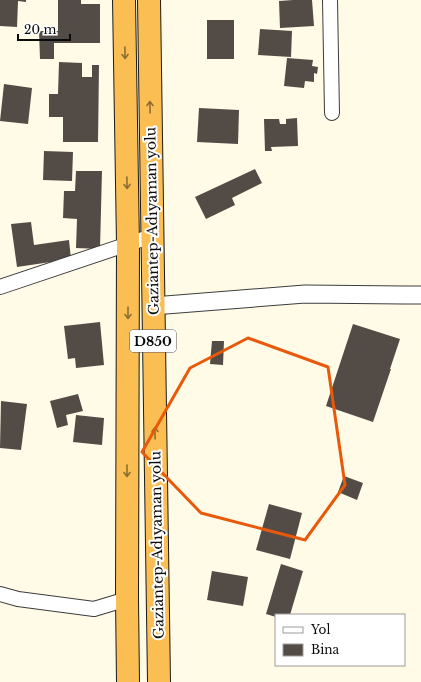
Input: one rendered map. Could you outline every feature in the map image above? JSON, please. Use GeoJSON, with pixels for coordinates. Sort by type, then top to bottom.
{"type":"FeatureCollection","features":[{"type":"Feature","properties":{"kind":"highway","name":"Gaziantep-Adıyaman yolu"},"geometry":{"type":"LineString","coordinates":[[124,0],[128,244],[128,682]]}},
{"type":"Feature","properties":{"kind":"highway","name":"Gaziantep-Adıyaman yolu"},"geometry":{"type":"LineString","coordinates":[[149,0],[159,682]]}},
{"type":"Feature","properties":{"kind":"street"},"geometry":{"type":"LineString","coordinates":[[330,0],[332,113]]}},
{"type":"Feature","properties":{"kind":"street"},"geometry":{"type":"LineString","coordinates":[[0,286],[152,236]]}},
{"type":"Feature","properties":{"kind":"street"},"geometry":{"type":"LineString","coordinates":[[153,306],[305,294],[421,295]]}},
{"type":"Feature","properties":{"kind":"street"},"geometry":{"type":"LineString","coordinates":[[0,594],[18,599],[94,609],[127,599]]}},
{"type":"Feature","properties":{"kind":"highlighted area"},"geometry":{"type":"Polygon","coordinates":[[[248,338],[328,367],[345,485],[305,540],[201,513],[142,452],[190,368],[248,338]]]}},
{"type":"Feature","properties":{"kind":"building"},"geometry":{"type":"Polygon","coordinates":[[[0,0],[26,0],[26,2],[18,1],[17,27],[0,26],[0,0]]]}},
{"type":"Feature","properties":{"kind":"building"},"geometry":{"type":"Polygon","coordinates":[[[58,0],[81,0],[81,4],[100,4],[100,43],[54,43],[54,59],[40,59],[39,31],[58,31],[58,0]]]}},
{"type":"Feature","properties":{"kind":"building"},"geometry":{"type":"Polygon","coordinates":[[[312,0],[314,26],[280,28],[279,1],[312,0]]]}},
{"type":"Feature","properties":{"kind":"building"},"geometry":{"type":"Polygon","coordinates":[[[207,20],[234,20],[234,59],[207,59],[207,20]]]}},
{"type":"Feature","properties":{"kind":"building"},"geometry":{"type":"Polygon","coordinates":[[[260,29],[292,31],[291,57],[258,55],[260,29]]]}},
{"type":"Feature","properties":{"kind":"building"},"geometry":{"type":"Polygon","coordinates":[[[287,58],[313,60],[312,66],[318,67],[317,74],[314,73],[314,82],[305,81],[304,88],[284,86],[287,58]]]}},
{"type":"Feature","properties":{"kind":"building"},"geometry":{"type":"Polygon","coordinates":[[[59,62],[82,63],[82,77],[92,77],[92,65],[99,65],[98,142],[63,142],[63,117],[49,117],[49,94],[58,94],[59,62]]]}},
{"type":"Feature","properties":{"kind":"building"},"geometry":{"type":"Polygon","coordinates":[[[4,84],[32,88],[28,124],[0,121],[4,84]]]}},
{"type":"Feature","properties":{"kind":"building"},"geometry":{"type":"Polygon","coordinates":[[[199,108],[239,110],[238,144],[197,142],[199,108]]]}},
{"type":"Feature","properties":{"kind":"building"},"geometry":{"type":"Polygon","coordinates":[[[297,118],[298,146],[271,147],[272,151],[265,151],[264,119],[279,119],[280,124],[286,124],[286,119],[297,118]]]}},
{"type":"Feature","properties":{"kind":"building"},"geometry":{"type":"Polygon","coordinates":[[[44,151],[73,152],[72,181],[43,180],[44,151]]]}},
{"type":"Feature","properties":{"kind":"building"},"geometry":{"type":"Polygon","coordinates":[[[255,169],[262,183],[232,198],[235,205],[206,219],[195,197],[255,169]]]}},
{"type":"Feature","properties":{"kind":"building"},"geometry":{"type":"Polygon","coordinates":[[[76,171],[102,171],[100,249],[76,248],[77,219],[63,218],[64,191],[75,191],[76,171]]]}},
{"type":"Feature","properties":{"kind":"building"},"geometry":{"type":"Polygon","coordinates":[[[31,222],[34,245],[69,240],[71,259],[17,267],[11,224],[31,222]]]}},
{"type":"Feature","properties":{"kind":"building"},"geometry":{"type":"Polygon","coordinates":[[[100,322],[104,365],[76,368],[75,358],[68,359],[64,326],[100,322]]]}},
{"type":"Feature","properties":{"kind":"building"},"geometry":{"type":"Polygon","coordinates":[[[353,324],[400,339],[373,422],[326,406],[353,324]]]}},
{"type":"Feature","properties":{"kind":"building"},"geometry":{"type":"Polygon","coordinates":[[[212,341],[224,341],[223,365],[210,364],[212,341]]]}},
{"type":"Feature","properties":{"kind":"building"},"geometry":{"type":"Polygon","coordinates":[[[78,394],[83,411],[66,415],[68,425],[57,428],[50,401],[78,394]]]}},
{"type":"Feature","properties":{"kind":"building"},"geometry":{"type":"Polygon","coordinates":[[[1,401],[27,404],[21,450],[0,448],[1,401]]]}},
{"type":"Feature","properties":{"kind":"building"},"geometry":{"type":"Polygon","coordinates":[[[76,415],[104,418],[102,445],[73,442],[76,415]]]}},
{"type":"Feature","properties":{"kind":"building"},"geometry":{"type":"Polygon","coordinates":[[[344,476],[363,483],[357,500],[338,492],[344,476]]]}},
{"type":"Feature","properties":{"kind":"building"},"geometry":{"type":"Polygon","coordinates":[[[269,504],[302,513],[290,559],[256,550],[269,504]]]}},
{"type":"Feature","properties":{"kind":"building"},"geometry":{"type":"Polygon","coordinates":[[[281,564],[303,571],[290,614],[275,614],[275,617],[266,614],[281,564]]]}},
{"type":"Feature","properties":{"kind":"building"},"geometry":{"type":"Polygon","coordinates":[[[212,571],[248,577],[243,606],[207,600],[212,571]]]}}]}
